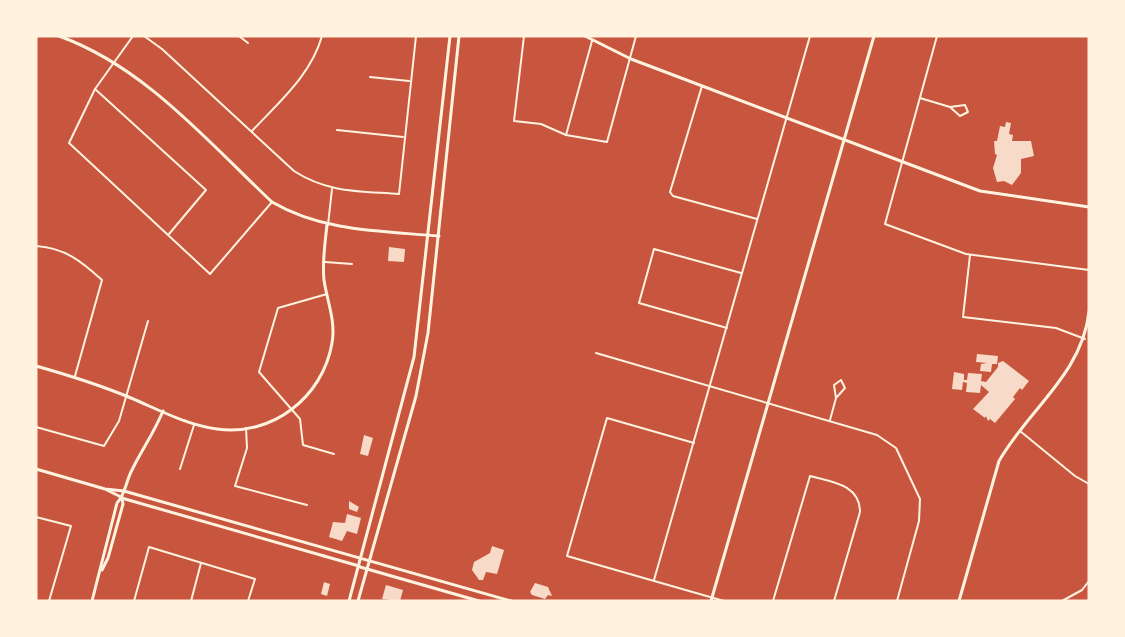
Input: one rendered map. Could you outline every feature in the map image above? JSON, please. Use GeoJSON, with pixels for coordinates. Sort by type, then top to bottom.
{"type":"FeatureCollection","features":[{"type":"Feature","properties":{"kind":"street"},"geometry":{"type":"LineString","coordinates":[[59,36],[113,62],[151,89],[272,202],[290,213],[327,225],[440,236]]}},
{"type":"Feature","properties":{"kind":"street"},"geometry":{"type":"LineString","coordinates":[[133,36],[95,89],[69,143],[210,274],[272,202]]}},
{"type":"Feature","properties":{"kind":"street"},"geometry":{"type":"LineString","coordinates":[[144,36],[162,49],[294,171],[310,181],[332,189],[399,194],[409,81],[416,36]]}},
{"type":"Feature","properties":{"kind":"street"},"geometry":{"type":"LineString","coordinates":[[239,36],[248,43]]}},
{"type":"Feature","properties":{"kind":"street"},"geometry":{"type":"LineString","coordinates":[[252,131],[305,73],[317,54],[322,36]]}},
{"type":"Feature","properties":{"kind":"street"},"geometry":{"type":"LineString","coordinates":[[349,601],[412,368],[430,235],[450,36]]}},
{"type":"Feature","properties":{"kind":"street"},"geometry":{"type":"LineString","coordinates":[[358,601],[422,370],[440,236],[459,36]]}},
{"type":"Feature","properties":{"kind":"street"},"geometry":{"type":"LineString","coordinates":[[524,36],[514,120],[541,124],[566,135],[607,142],[636,36]]}},
{"type":"Feature","properties":{"kind":"street"},"geometry":{"type":"LineString","coordinates":[[585,36],[631,58],[702,86],[903,164],[980,191],[1089,207]]}},
{"type":"Feature","properties":{"kind":"street"},"geometry":{"type":"LineString","coordinates":[[654,580],[810,36]]}},
{"type":"Feature","properties":{"kind":"street"},"geometry":{"type":"LineString","coordinates":[[712,599],[874,36]]}},
{"type":"Feature","properties":{"kind":"street"},"geometry":{"type":"LineString","coordinates":[[937,36],[885,224],[970,255],[1089,270]]}},
{"type":"Feature","properties":{"kind":"street"},"geometry":{"type":"LineString","coordinates":[[566,135],[592,41]]}},
{"type":"Feature","properties":{"kind":"street"},"geometry":{"type":"LineString","coordinates":[[370,77],[409,81]]}},
{"type":"Feature","properties":{"kind":"street"},"geometry":{"type":"LineString","coordinates":[[702,86],[670,192],[673,196],[757,219]]}},
{"type":"Feature","properties":{"kind":"street"},"geometry":{"type":"LineString","coordinates":[[95,89],[206,190],[169,234]]}},
{"type":"Feature","properties":{"kind":"street"},"geometry":{"type":"LineString","coordinates":[[920,98],[950,107],[962,117],[969,112],[963,105],[950,107]]}},
{"type":"Feature","properties":{"kind":"street"},"geometry":{"type":"LineString","coordinates":[[337,130],[404,136]]}},
{"type":"Feature","properties":{"kind":"street"},"geometry":{"type":"LineString","coordinates":[[36,366],[75,377],[194,425],[230,430],[246,428],[266,424],[293,409],[315,386],[326,368],[332,342],[332,316],[324,262],[332,189]]}},
{"type":"Feature","properties":{"kind":"street"},"geometry":{"type":"LineString","coordinates":[[36,246],[63,251],[82,261],[102,280],[75,377]]}},
{"type":"Feature","properties":{"kind":"street"},"geometry":{"type":"LineString","coordinates":[[727,327],[639,303],[654,249],[742,273]]}},
{"type":"Feature","properties":{"kind":"street"},"geometry":{"type":"LineString","coordinates":[[970,255],[963,316],[1056,328],[1085,339]]}},
{"type":"Feature","properties":{"kind":"street"},"geometry":{"type":"LineString","coordinates":[[324,262],[352,264]]}},
{"type":"Feature","properties":{"kind":"street"},"geometry":{"type":"LineString","coordinates":[[327,294],[278,308],[259,372],[300,419],[303,445],[334,454]]}},
{"type":"Feature","properties":{"kind":"street"},"geometry":{"type":"LineString","coordinates":[[958,601],[999,462],[1020,430],[1077,356],[1085,339],[1089,312]]}},
{"type":"Feature","properties":{"kind":"street"},"geometry":{"type":"LineString","coordinates":[[36,427],[104,446],[119,421],[128,397],[148,321]]}},
{"type":"Feature","properties":{"kind":"street"},"geometry":{"type":"LineString","coordinates":[[596,353],[710,384],[877,435],[890,444],[901,456],[917,490],[921,508],[897,601]]}},
{"type":"Feature","properties":{"kind":"street"},"geometry":{"type":"LineString","coordinates":[[829,421],[836,398],[835,383],[841,380],[846,386],[836,398]]}},
{"type":"Feature","properties":{"kind":"street"},"geometry":{"type":"LineString","coordinates":[[100,574],[115,534],[123,504],[124,490],[163,411]]}},
{"type":"Feature","properties":{"kind":"street"},"geometry":{"type":"LineString","coordinates":[[694,443],[607,418],[567,556],[724,601]]}},
{"type":"Feature","properties":{"kind":"street"},"geometry":{"type":"LineString","coordinates":[[180,469],[194,425]]}},
{"type":"Feature","properties":{"kind":"street"},"geometry":{"type":"LineString","coordinates":[[246,428],[247,448],[235,486],[307,505]]}},
{"type":"Feature","properties":{"kind":"street"},"geometry":{"type":"LineString","coordinates":[[1020,430],[1075,476],[1089,484]]}},
{"type":"Feature","properties":{"kind":"street"},"geometry":{"type":"LineString","coordinates":[[36,469],[105,489],[122,498],[479,601]]}},
{"type":"Feature","properties":{"kind":"street"},"geometry":{"type":"LineString","coordinates":[[773,601],[810,476],[846,486],[852,490],[860,504],[860,512],[834,601]]}},
{"type":"Feature","properties":{"kind":"street"},"geometry":{"type":"LineString","coordinates":[[105,489],[124,490],[511,601]]}},
{"type":"Feature","properties":{"kind":"street"},"geometry":{"type":"LineString","coordinates":[[92,601],[117,503],[122,498]]}},
{"type":"Feature","properties":{"kind":"street"},"geometry":{"type":"LineString","coordinates":[[36,517],[71,526],[49,601]]}},
{"type":"Feature","properties":{"kind":"street"},"geometry":{"type":"LineString","coordinates":[[134,601],[149,547],[255,579],[248,601]]}},
{"type":"Feature","properties":{"kind":"street"},"geometry":{"type":"LineString","coordinates":[[191,601],[201,563]]}},
{"type":"Feature","properties":{"kind":"street"},"geometry":{"type":"LineString","coordinates":[[1062,601],[1082,590],[1089,581]]}},
{"type":"Feature","properties":{"kind":"building"},"geometry":{"type":"Polygon","coordinates":[[[1006,122],[1011,123],[1009,134],[1013,135],[1012,141],[1031,141],[1034,156],[1021,159],[1021,173],[1012,185],[1004,181],[997,182],[993,168],[997,155],[994,141],[997,141],[1000,126],[1005,127],[1006,122]]]}},
{"type":"Feature","properties":{"kind":"building"},"geometry":{"type":"Polygon","coordinates":[[[389,247],[405,249],[404,262],[388,261],[389,247]]]}},
{"type":"Feature","properties":{"kind":"building"},"geometry":{"type":"Polygon","coordinates":[[[977,354],[998,356],[997,364],[992,364],[991,372],[980,371],[981,364],[987,363],[976,362],[977,354]]]}},
{"type":"Feature","properties":{"kind":"building"},"geometry":{"type":"Polygon","coordinates":[[[1003,361],[1029,381],[1022,390],[1020,388],[1013,397],[1015,399],[995,423],[990,419],[988,421],[986,416],[985,418],[973,409],[989,392],[981,385],[980,393],[966,392],[967,383],[963,382],[962,390],[952,389],[954,372],[964,374],[964,380],[967,380],[968,373],[982,374],[981,381],[986,382],[998,367],[998,363],[1003,361]]]}},
{"type":"Feature","properties":{"kind":"building"},"geometry":{"type":"Polygon","coordinates":[[[364,435],[373,438],[368,456],[360,454],[364,435]]]}},
{"type":"Feature","properties":{"kind":"building"},"geometry":{"type":"Polygon","coordinates":[[[349,501],[359,507],[357,512],[349,509],[349,501]]]}},
{"type":"Feature","properties":{"kind":"building"},"geometry":{"type":"Polygon","coordinates":[[[347,514],[361,518],[357,534],[347,531],[342,541],[329,537],[333,522],[345,523],[347,514]]]}},
{"type":"Feature","properties":{"kind":"building"},"geometry":{"type":"Polygon","coordinates":[[[492,546],[504,550],[497,574],[486,572],[483,580],[479,580],[472,570],[474,562],[490,553],[492,546]]]}},
{"type":"Feature","properties":{"kind":"building"},"geometry":{"type":"Polygon","coordinates":[[[324,582],[330,584],[327,596],[321,594],[324,582]]]}},
{"type":"Feature","properties":{"kind":"building"},"geometry":{"type":"Polygon","coordinates":[[[535,583],[548,587],[552,596],[548,595],[545,599],[532,595],[530,592],[535,583]]]}},
{"type":"Feature","properties":{"kind":"building"},"geometry":{"type":"Polygon","coordinates":[[[386,585],[403,590],[400,601],[382,599],[386,585]]]}}]}
